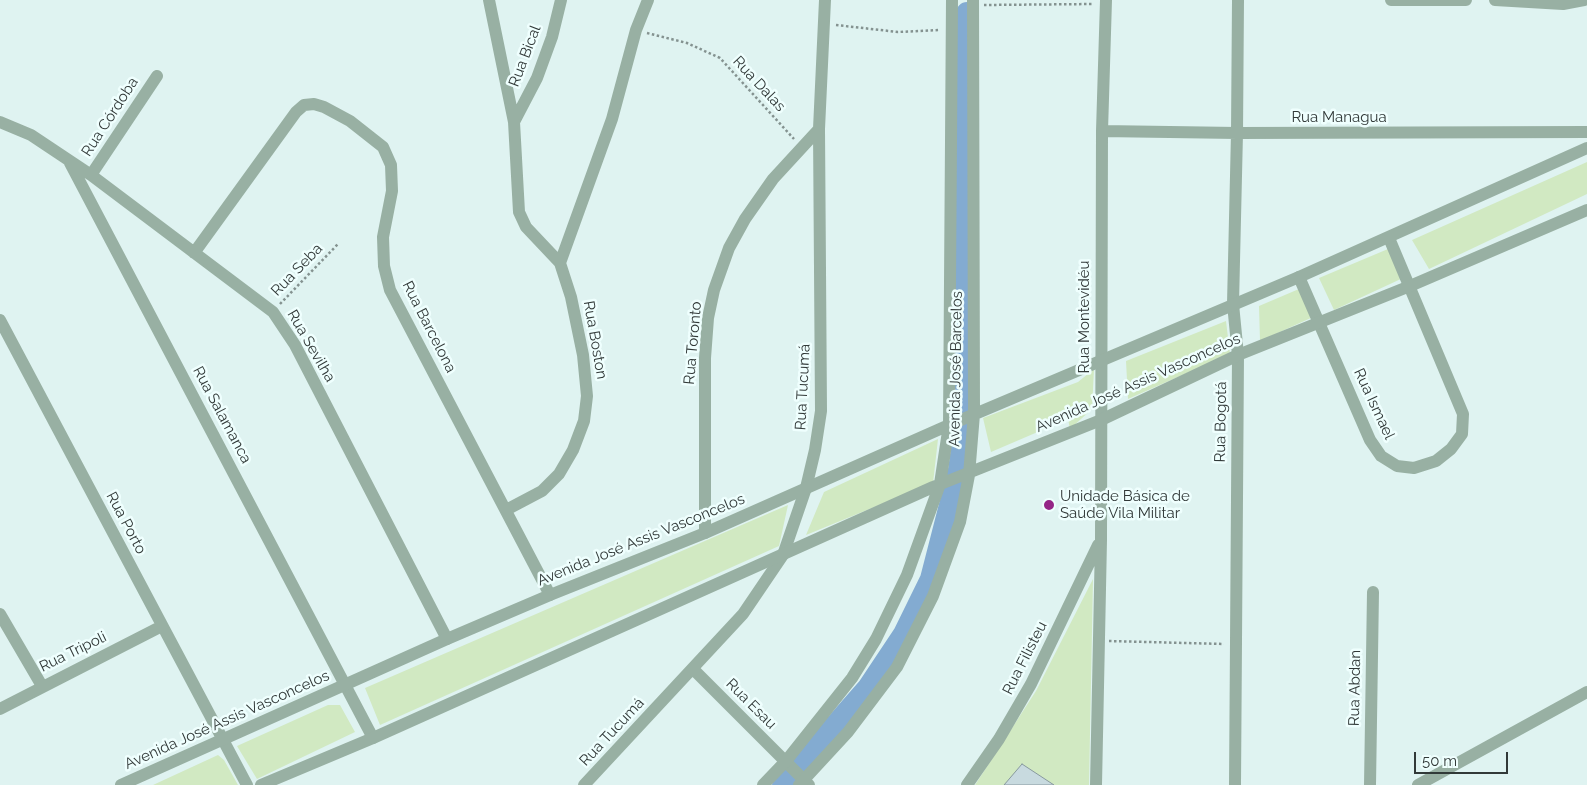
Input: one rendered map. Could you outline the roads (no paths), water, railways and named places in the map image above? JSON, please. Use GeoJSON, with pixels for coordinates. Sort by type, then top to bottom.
{"type":"FeatureCollection","features":[{"type":"Feature","properties":{"kind":"street","name":"Rua Boston"},"geometry":{"type":"LineString","coordinates":[[489,0],[514,122],[519,212],[526,227],[560,263],[571,297],[583,355],[587,396],[584,421],[573,450],[558,474],[542,492],[506,510]]}},
{"type":"Feature","properties":{"kind":"street","name":"Rua Bical"},"geometry":{"type":"LineString","coordinates":[[514,122],[537,78],[552,37],[561,0]]}},
{"type":"Feature","properties":{"kind":"street"},"geometry":{"type":"LineString","coordinates":[[560,263],[612,119],[636,30],[648,0]]}},
{"type":"Feature","properties":{"kind":"street","name":"Rua Tucumá"},"geometry":{"type":"LineString","coordinates":[[584,785],[742,614],[783,555],[806,488],[815,450],[821,411],[819,129],[825,0]]}},
{"type":"Feature","properties":{"kind":"street","name":"Avenida José Barcelos"},"geometry":{"type":"LineString","coordinates":[[763,785],[798,775],[872,702],[897,667],[918,630],[950,556],[960,522],[955,480],[952,424],[952,0]]}},
{"type":"Feature","properties":{"kind":"street","name":"Rua Bogotá"},"geometry":{"type":"LineString","coordinates":[[1235,785],[1238,355],[1233,304],[1238,0]]}},
{"type":"Feature","properties":{"kind":"street"},"geometry":{"type":"LineString","coordinates":[[1391,0],[1466,0]]}},
{"type":"Feature","properties":{"kind":"street"},"geometry":{"type":"LineString","coordinates":[[1495,0],[1564,4],[1584,0]]}},
{"type":"Feature","properties":{"kind":"street","name":"Avenida José Barcelos"},"geometry":{"type":"LineString","coordinates":[[798,775],[852,678],[876,640],[955,480],[970,416],[973,2]]}},
{"type":"Feature","properties":{"kind":"street","name":"Rua Montevidéu"},"geometry":{"type":"LineString","coordinates":[[1096,785],[1101,540],[1102,131],[1106,2]]}},
{"type":"Feature","properties":{"kind":"street","name":"Rua Córdoba"},"geometry":{"type":"LineString","coordinates":[[91,175],[157,76]]}},
{"type":"Feature","properties":{"kind":"street","name":"Rua Barcelona"},"geometry":{"type":"LineString","coordinates":[[194,253],[296,112],[304,105],[314,104],[324,107],[368,133],[383,147],[391,165],[392,191],[384,237],[384,266],[390,290],[550,595]]}},
{"type":"Feature","properties":{"kind":"street","name":"Rua Sevilha"},"geometry":{"type":"LineString","coordinates":[[0,122],[31,135],[91,175],[273,312],[295,345],[447,639]]}},
{"type":"Feature","properties":{"kind":"street","name":"Rua Toronto"},"geometry":{"type":"LineString","coordinates":[[705,533],[705,358],[708,318],[714,290],[729,248],[745,219],[773,179],[801,146],[819,129]]}},
{"type":"Feature","properties":{"kind":"street","name":"Rua Managua"},"geometry":{"type":"LineString","coordinates":[[1102,131],[1237,133],[1582,132],[1584,148]]}},
{"type":"Feature","properties":{"kind":"street"},"geometry":{"type":"LineString","coordinates":[[970,416],[1389,238],[1584,148]]}},
{"type":"Feature","properties":{"kind":"street","name":"Rua Salamanca"},"geometry":{"type":"LineString","coordinates":[[68,160],[346,685]]}},
{"type":"Feature","properties":{"kind":"street","name":"Avenida José Assis Vasconcelos"},"geometry":{"type":"LineString","coordinates":[[261,785],[373,738],[955,480],[1101,420],[1238,355],[1410,286],[1587,210]]}},
{"type":"Feature","properties":{"kind":"street"},"geometry":{"type":"LineString","coordinates":[[1389,238],[1410,286]]}},
{"type":"Feature","properties":{"kind":"street"},"geometry":{"type":"LineString","coordinates":[[1299,277],[1320,323]]}},
{"type":"Feature","properties":{"kind":"street","name":"Rua Ismael"},"geometry":{"type":"LineString","coordinates":[[1320,323],[1370,440],[1381,456],[1397,466],[1414,468],[1436,461],[1451,449],[1462,434],[1464,414],[1410,286]]}},
{"type":"Feature","properties":{"kind":"street","name":"Rua Porto"},"geometry":{"type":"LineString","coordinates":[[0,320],[247,785]]}},
{"type":"Feature","properties":{"kind":"street","name":"Avenida José Assis Vasconcelos"},"geometry":{"type":"LineString","coordinates":[[121,785],[224,741],[447,639],[550,595],[705,533],[970,416]]}},
{"type":"Feature","properties":{"kind":"street","name":"Rua Filisteu"},"geometry":{"type":"LineString","coordinates":[[967,785],[999,739],[1031,684],[1101,540]]}},
{"type":"Feature","properties":{"kind":"street","name":"Rua Abdan"},"geometry":{"type":"LineString","coordinates":[[1370,785],[1373,592]]}},
{"type":"Feature","properties":{"kind":"street"},"geometry":{"type":"LineString","coordinates":[[0,614],[42,686]]}},
{"type":"Feature","properties":{"kind":"street","name":"Rua Tripoli"},"geometry":{"type":"LineString","coordinates":[[0,709],[162,626]]}},
{"type":"Feature","properties":{"kind":"street","name":"Rua Esau"},"geometry":{"type":"LineString","coordinates":[[693,669],[798,775]]}},
{"type":"Feature","properties":{"kind":"street","name":"Avenida José Assis Vasconcelos"},"geometry":{"type":"LineString","coordinates":[[346,685],[373,738]]}},
{"type":"Feature","properties":{"kind":"street"},"geometry":{"type":"LineString","coordinates":[[1418,785],[1587,692]]}},
{"type":"Feature","properties":{"kind":"waterway"},"geometry":{"type":"LineString","coordinates":[[783,785],[868,688],[904,634],[931,579],[959,470],[964,434],[967,13]]}},
{"type":"Feature","properties":{"kind":"place","name":"Unidade Básica de Saúde Vila Militar"},"geometry":{"type":"Point","coordinates":[1049,505]}}]}
